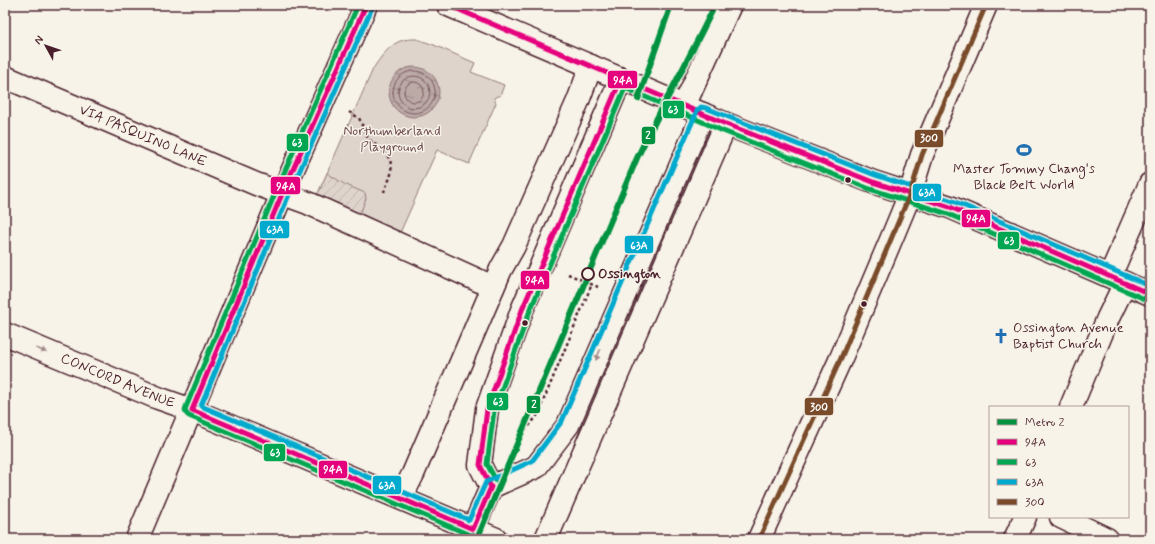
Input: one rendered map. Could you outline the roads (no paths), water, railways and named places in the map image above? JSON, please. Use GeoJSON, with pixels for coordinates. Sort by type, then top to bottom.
{"type":"FeatureCollection","features":[{"type":"Feature","properties":{"kind":"street"},"geometry":{"type":"LineString","coordinates":[[137,539],[282,194],[366,5]]}},
{"type":"Feature","properties":{"kind":"street"},"geometry":{"type":"LineString","coordinates":[[448,5],[726,124],[873,182],[950,207],[1150,294]]}},
{"type":"Feature","properties":{"kind":"street"},"geometry":{"type":"LineString","coordinates":[[473,529],[491,486],[536,467],[568,425],[693,110],[730,5]]}},
{"type":"Feature","properties":{"kind":"street"},"geometry":{"type":"LineString","coordinates":[[759,539],[841,358],[910,194],[922,155],[986,5]]}},
{"type":"Feature","properties":{"kind":"street"},"geometry":{"type":"LineString","coordinates":[[401,498],[413,474],[501,269],[514,246],[578,101],[591,66]]}},
{"type":"Feature","properties":{"kind":"street","name":"VIA PASQUINO LANE"},"geometry":{"type":"LineString","coordinates":[[5,77],[256,184],[308,203],[493,287]]}},
{"type":"Feature","properties":{"kind":"street"},"geometry":{"type":"LineString","coordinates":[[491,486],[480,465],[488,409],[522,310],[621,79]]}},
{"type":"Feature","properties":{"kind":"street"},"geometry":{"type":"LineString","coordinates":[[546,539],[726,124]]}},
{"type":"Feature","properties":{"kind":"street"},"geometry":{"type":"LineString","coordinates":[[1071,406],[1108,318],[1118,279],[1150,184]]}},
{"type":"Feature","properties":{"kind":"street","name":"CONCORD AVENUE"},"geometry":{"type":"LineString","coordinates":[[5,334],[158,398],[192,410],[496,539]]}},
{"type":"Feature","properties":{"kind":"street"},"geometry":{"type":"LineString","coordinates":[[1015,539],[1024,518]]}},
{"type":"Feature","properties":{"kind":"street"},"geometry":{"type":"LineString","coordinates":[[1063,518],[1107,539]]}},
{"type":"Feature","properties":{"kind":"water"},"geometry":{"type":"Polygon","coordinates":[[[409,67],[419,67],[432,74],[439,87],[439,97],[432,110],[419,117],[409,117],[400,113],[393,106],[389,97],[389,87],[393,78],[400,71],[409,67]]]}},
{"type":"Feature","properties":{"kind":"metro line","name":"2"},"geometry":{"type":"LineString","coordinates":[[638,99],[671,5]]}},
{"type":"Feature","properties":{"kind":"metro line","name":"2"},"geometry":{"type":"LineString","coordinates":[[477,539],[637,158],[715,5]]}},
{"type":"Feature","properties":{"kind":"place","name":"Master Tommy Chang's Black Belt World"},"geometry":{"type":"Point","coordinates":[1024,150]}},
{"type":"Feature","properties":{"kind":"place","name":"Ossington"},"geometry":{"type":"Point","coordinates":[588,274]}},
{"type":"Feature","properties":{"kind":"place","name":"Ossington Avenue Baptist Church"},"geometry":{"type":"Point","coordinates":[1001,336]}},
{"type":"Feature","properties":{"kind":"park label","name":"Northumberland Playground"},"geometry":{"type":"Point","coordinates":[392,140]}}]}
